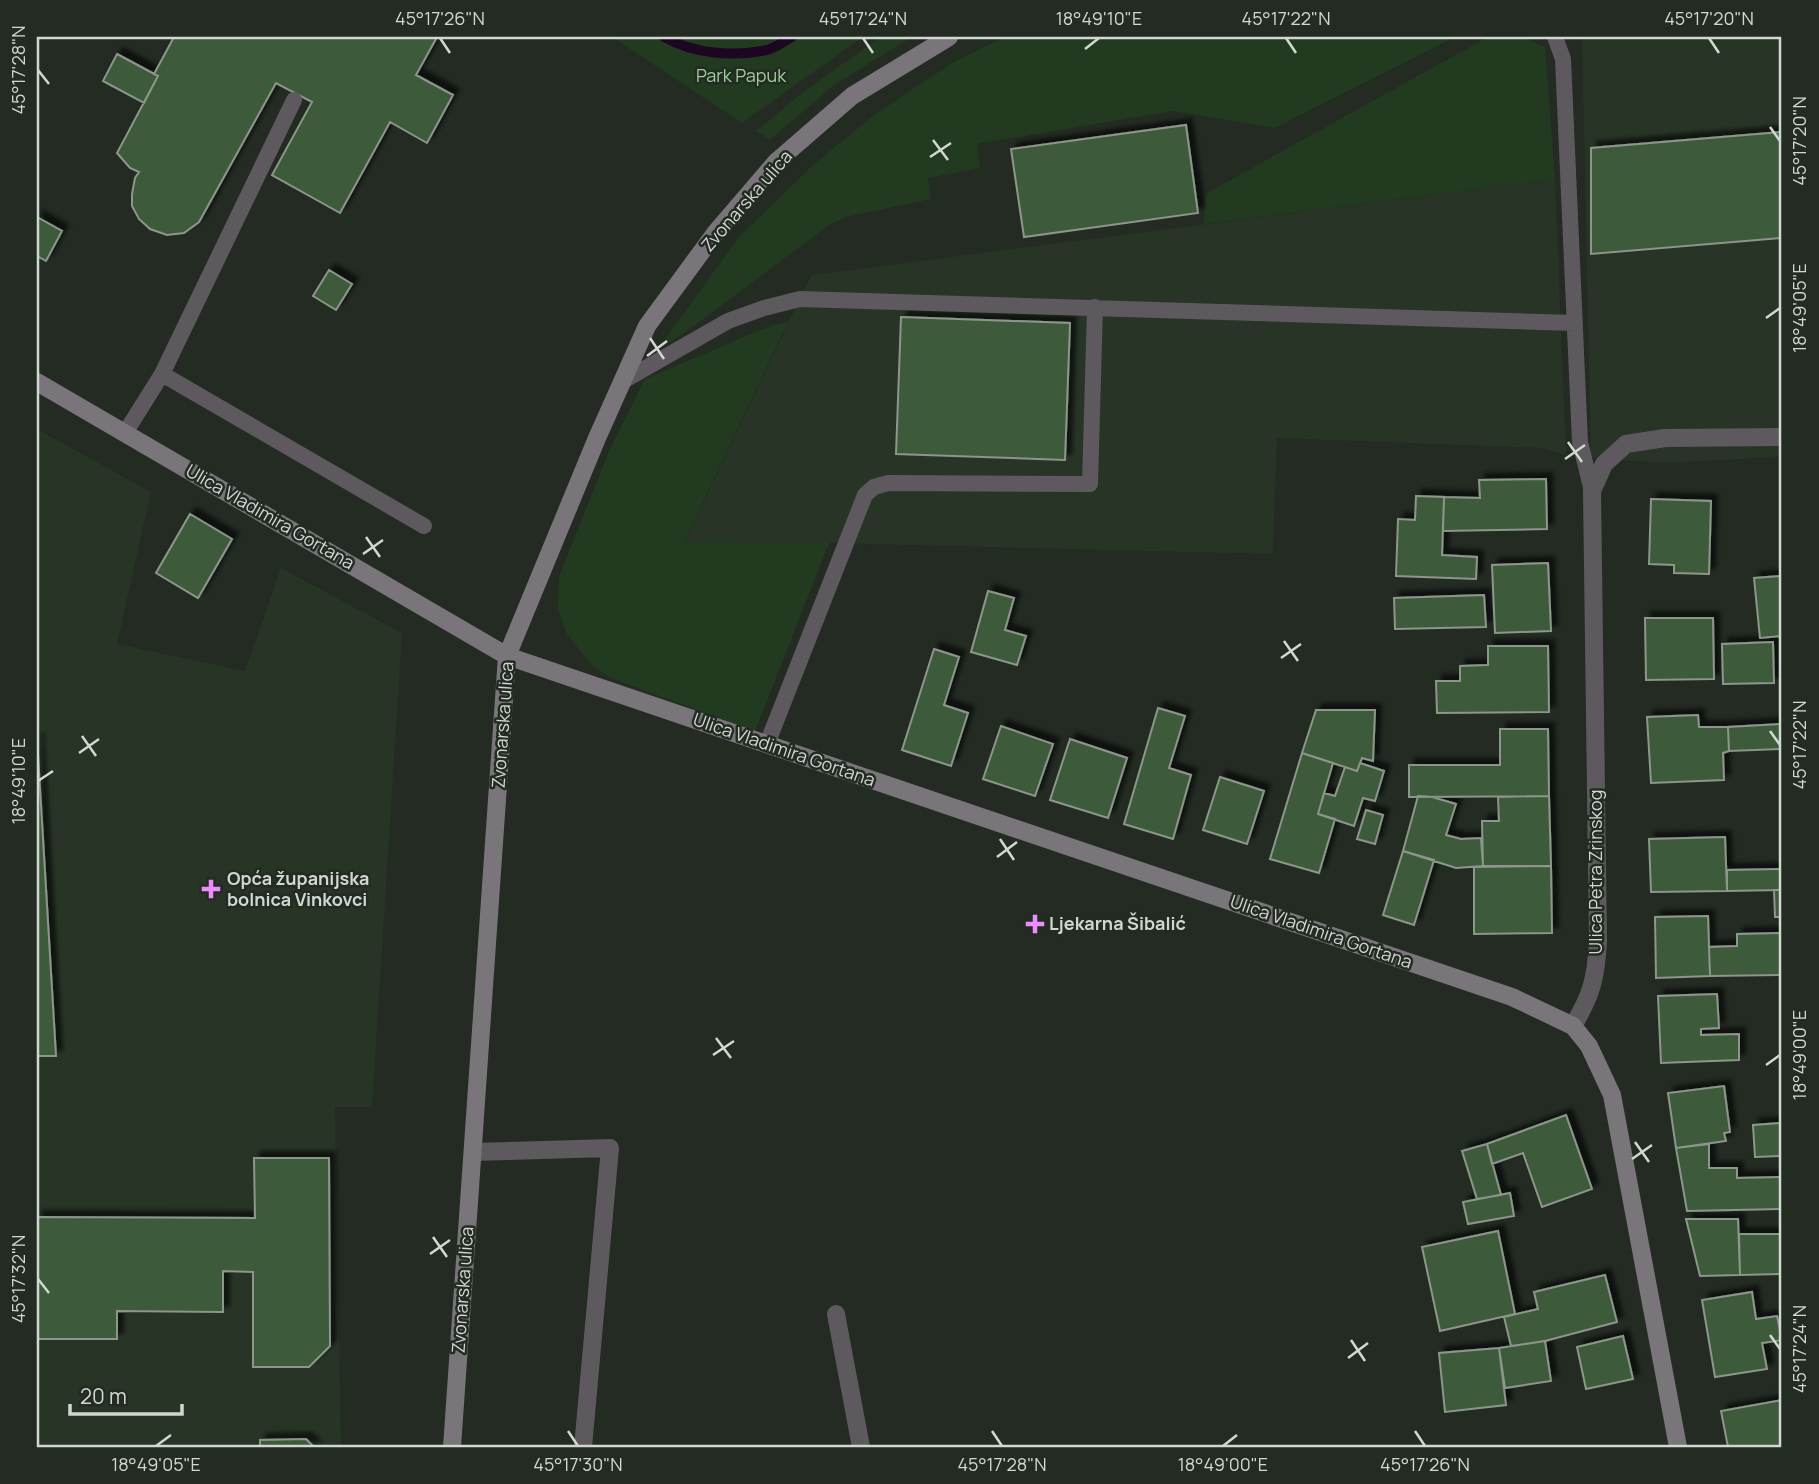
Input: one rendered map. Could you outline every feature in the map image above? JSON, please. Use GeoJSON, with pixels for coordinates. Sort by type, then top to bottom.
{"type":"FeatureCollection","features":[{"type":"Feature","properties":{"kind":"main road","name":"Zvonarska ulica"},"geometry":{"type":"LineString","coordinates":[[452,1447],[508,656],[648,326],[716,232],[776,162],[852,96],[949,37]]}},
{"type":"Feature","properties":{"kind":"main road","name":"Ulica Vladimira Gortana"},"geometry":{"type":"LineString","coordinates":[[37,382],[508,656],[1512,997],[1573,1026]]}},
{"type":"Feature","properties":{"kind":"main road"},"geometry":{"type":"LineString","coordinates":[[1573,1026],[1589,1046],[1612,1095],[1678,1447]]}},
{"type":"Feature","properties":{"kind":"street","name":"Ulica Petra Zrinskog"},"geometry":{"type":"LineString","coordinates":[[1573,1026],[1589,999],[1596,972],[1598,941],[1592,491],[1604,464],[1626,444],[1665,438],[1782,438]]}},
{"type":"Feature","properties":{"kind":"street"},"geometry":{"type":"LineString","coordinates":[[473,1152],[610,1148],[583,1447]]}},
{"type":"Feature","properties":{"kind":"street"},"geometry":{"type":"LineString","coordinates":[[836,1314],[860,1447]]}},
{"type":"Feature","properties":{"kind":"lane"},"geometry":{"type":"LineString","coordinates":[[1555,37],[1563,59],[1580,442],[1592,491]]}},
{"type":"Feature","properties":{"kind":"lane"},"geometry":{"type":"LineString","coordinates":[[125,433],[162,374],[294,100]]}},
{"type":"Feature","properties":{"kind":"lane"},"geometry":{"type":"LineString","coordinates":[[623,381],[728,321],[800,299],[1575,323]]}},
{"type":"Feature","properties":{"kind":"lane"},"geometry":{"type":"LineString","coordinates":[[767,744],[865,495],[874,487],[888,483],[1090,484],[1095,307]]}},
{"type":"Feature","properties":{"kind":"lane"},"geometry":{"type":"LineString","coordinates":[[162,374],[424,526]]}},
{"type":"Feature","properties":{"kind":"shaded area"},"geometry":{"type":"Polygon","coordinates":[[[1582,37],[1782,37],[1782,457],[1663,463],[1591,458],[1582,37]]]}},
{"type":"Feature","properties":{"kind":"shaded area"},"geometry":{"type":"Polygon","coordinates":[[[1555,179],[1566,455],[1541,448],[1277,438],[1273,554],[829,543],[684,543],[811,275],[1555,179]]]}},
{"type":"Feature","properties":{"kind":"shaded area","name":"Opća županijska bolnica Vinkovci"},"geometry":{"type":"Polygon","coordinates":[[[37,429],[151,492],[117,644],[245,671],[281,568],[402,633],[372,1107],[335,1107],[341,1447],[37,1447],[37,429]]]}},
{"type":"Feature","properties":{"kind":"green space","name":"Park Papuk"},"geometry":{"type":"Polygon","coordinates":[[[612,37],[863,37],[742,123],[612,37]]]}},
{"type":"Feature","properties":{"kind":"green space"},"geometry":{"type":"Polygon","coordinates":[[[880,37],[912,37],[834,85],[770,140],[756,131],[802,93],[880,37]]]}},
{"type":"Feature","properties":{"kind":"green space"},"geometry":{"type":"Polygon","coordinates":[[[1005,37],[1455,37],[1275,128],[1173,111],[977,144],[980,168],[928,178],[931,199],[846,217],[829,225],[695,325],[672,341],[663,342],[739,237],[813,165],[873,116],[920,84],[959,59],[1005,37]]]}},
{"type":"Feature","properties":{"kind":"green space"},"geometry":{"type":"Polygon","coordinates":[[[1488,37],[1523,37],[1545,47],[1555,179],[1204,224],[1205,197],[1209,192],[1488,37]]]}},
{"type":"Feature","properties":{"kind":"green space"},"geometry":{"type":"Polygon","coordinates":[[[788,322],[684,542],[829,543],[755,731],[613,679],[593,667],[567,634],[558,610],[559,577],[610,449],[645,379],[770,326],[788,322]]]}},
{"type":"Feature","properties":{"kind":"building"},"geometry":{"type":"Polygon","coordinates":[[[174,37],[437,37],[416,75],[453,95],[427,143],[390,122],[340,213],[272,175],[312,102],[276,83],[199,222],[184,233],[167,235],[150,229],[139,219],[132,206],[132,194],[139,172],[130,168],[117,153],[158,76],[154,74],[174,37]]]}},
{"type":"Feature","properties":{"kind":"building"},"geometry":{"type":"Polygon","coordinates":[[[117,54],[158,76],[144,103],[103,81],[117,54]]]}},
{"type":"Feature","properties":{"kind":"building"},"geometry":{"type":"Polygon","coordinates":[[[1186,125],[1198,213],[1024,237],[1011,149],[1186,125]]]}},
{"type":"Feature","properties":{"kind":"building"},"geometry":{"type":"Polygon","coordinates":[[[1782,132],[1782,238],[1591,254],[1591,148],[1782,132]]]}},
{"type":"Feature","properties":{"kind":"building"},"geometry":{"type":"Polygon","coordinates":[[[37,217],[62,231],[46,261],[37,256],[37,217]]]}},
{"type":"Feature","properties":{"kind":"building"},"geometry":{"type":"Polygon","coordinates":[[[329,270],[352,284],[336,310],[313,296],[329,270]]]}},
{"type":"Feature","properties":{"kind":"building"},"geometry":{"type":"Polygon","coordinates":[[[901,317],[1070,323],[1065,460],[896,454],[901,317]]]}},
{"type":"Feature","properties":{"kind":"building"},"geometry":{"type":"Polygon","coordinates":[[[1546,479],[1547,529],[1443,531],[1444,497],[1480,498],[1479,480],[1546,479]]]}},
{"type":"Feature","properties":{"kind":"building"},"geometry":{"type":"Polygon","coordinates":[[[1416,496],[1444,497],[1442,555],[1477,557],[1476,579],[1396,576],[1398,519],[1415,520],[1416,496]]]}},
{"type":"Feature","properties":{"kind":"building"},"geometry":{"type":"Polygon","coordinates":[[[1651,499],[1711,501],[1709,574],[1674,573],[1674,565],[1649,564],[1651,499]]]}},
{"type":"Feature","properties":{"kind":"building"},"geometry":{"type":"Polygon","coordinates":[[[190,514],[232,539],[198,598],[156,573],[190,514]]]}},
{"type":"Feature","properties":{"kind":"building"},"geometry":{"type":"Polygon","coordinates":[[[1548,563],[1551,631],[1495,633],[1492,565],[1548,563]]]}},
{"type":"Feature","properties":{"kind":"building"},"geometry":{"type":"Polygon","coordinates":[[[1782,576],[1782,636],[1760,638],[1754,578],[1782,576]]]}},
{"type":"Feature","properties":{"kind":"building"},"geometry":{"type":"Polygon","coordinates":[[[988,591],[1014,598],[1005,630],[1026,636],[1017,665],[971,652],[988,591]]]}},
{"type":"Feature","properties":{"kind":"building"},"geometry":{"type":"Polygon","coordinates":[[[1484,595],[1486,627],[1395,629],[1394,598],[1484,595]]]}},
{"type":"Feature","properties":{"kind":"building"},"geometry":{"type":"Polygon","coordinates":[[[1645,618],[1713,618],[1714,679],[1646,680],[1645,618]]]}},
{"type":"Feature","properties":{"kind":"building"},"geometry":{"type":"Polygon","coordinates":[[[1773,642],[1774,683],[1723,684],[1722,644],[1773,642]]]}},
{"type":"Feature","properties":{"kind":"building"},"geometry":{"type":"Polygon","coordinates":[[[1488,646],[1548,646],[1549,712],[1437,713],[1436,681],[1460,681],[1460,666],[1488,665],[1488,646]]]}},
{"type":"Feature","properties":{"kind":"building"},"geometry":{"type":"Polygon","coordinates":[[[934,649],[959,657],[944,705],[968,713],[951,766],[902,750],[934,649]]]}},
{"type":"Feature","properties":{"kind":"building"},"geometry":{"type":"Polygon","coordinates":[[[1158,708],[1185,716],[1169,768],[1191,775],[1173,839],[1124,824],[1158,708]]]}},
{"type":"Feature","properties":{"kind":"building"},"geometry":{"type":"Polygon","coordinates":[[[1316,710],[1375,710],[1373,761],[1362,758],[1357,771],[1302,753],[1316,710]]]}},
{"type":"Feature","properties":{"kind":"building"},"geometry":{"type":"Polygon","coordinates":[[[1698,715],[1699,727],[1728,727],[1729,751],[1723,753],[1724,780],[1651,783],[1647,717],[1698,715]]]}},
{"type":"Feature","properties":{"kind":"building"},"geometry":{"type":"Polygon","coordinates":[[[1782,724],[1782,749],[1729,751],[1728,727],[1782,724]]]}},
{"type":"Feature","properties":{"kind":"building"},"geometry":{"type":"Polygon","coordinates":[[[1001,726],[1053,744],[1035,796],[983,779],[1001,726]]]}},
{"type":"Feature","properties":{"kind":"building"},"geometry":{"type":"Polygon","coordinates":[[[1500,729],[1548,729],[1549,796],[1409,797],[1409,765],[1500,765],[1500,729]]]}},
{"type":"Feature","properties":{"kind":"building"},"geometry":{"type":"Polygon","coordinates":[[[37,738],[56,1056],[37,1056],[37,738]]]}},
{"type":"Feature","properties":{"kind":"building"},"geometry":{"type":"Polygon","coordinates":[[[1070,739],[1127,758],[1108,818],[1050,800],[1070,739]]]}},
{"type":"Feature","properties":{"kind":"building"},"geometry":{"type":"Polygon","coordinates":[[[1302,753],[1333,763],[1318,814],[1335,819],[1319,873],[1270,859],[1302,753]]]}},
{"type":"Feature","properties":{"kind":"building"},"geometry":{"type":"Polygon","coordinates":[[[1360,763],[1384,771],[1375,801],[1363,798],[1354,826],[1318,814],[1324,793],[1335,796],[1345,767],[1357,771],[1360,763]]]}},
{"type":"Feature","properties":{"kind":"building"},"geometry":{"type":"Polygon","coordinates":[[[1220,777],[1264,791],[1247,844],[1203,830],[1220,777]]]}},
{"type":"Feature","properties":{"kind":"building"},"geometry":{"type":"Polygon","coordinates":[[[1418,796],[1456,804],[1446,835],[1461,839],[1481,838],[1483,866],[1456,868],[1403,851],[1418,796]]]}},
{"type":"Feature","properties":{"kind":"building"},"geometry":{"type":"Polygon","coordinates":[[[1549,796],[1551,866],[1483,866],[1482,821],[1499,821],[1498,797],[1549,796]]]}},
{"type":"Feature","properties":{"kind":"building"},"geometry":{"type":"Polygon","coordinates":[[[1366,810],[1383,815],[1375,844],[1357,839],[1366,810]]]}},
{"type":"Feature","properties":{"kind":"building"},"geometry":{"type":"Polygon","coordinates":[[[1725,837],[1727,891],[1651,892],[1649,839],[1725,837]]]}},
{"type":"Feature","properties":{"kind":"building"},"geometry":{"type":"Polygon","coordinates":[[[1403,851],[1434,860],[1414,925],[1383,915],[1403,851]]]}},
{"type":"Feature","properties":{"kind":"building"},"geometry":{"type":"Polygon","coordinates":[[[1551,866],[1552,933],[1474,934],[1474,867],[1551,866]]]}},
{"type":"Feature","properties":{"kind":"building"},"geometry":{"type":"Polygon","coordinates":[[[1782,869],[1782,890],[1727,891],[1727,870],[1782,869]]]}},
{"type":"Feature","properties":{"kind":"building"},"geometry":{"type":"Polygon","coordinates":[[[1774,890],[1782,890],[1782,917],[1775,917],[1774,890]]]}},
{"type":"Feature","properties":{"kind":"building"},"geometry":{"type":"Polygon","coordinates":[[[1708,916],[1710,976],[1656,978],[1655,917],[1708,916]]]}},
{"type":"Feature","properties":{"kind":"building"},"geometry":{"type":"Polygon","coordinates":[[[1782,933],[1782,975],[1710,976],[1709,947],[1737,946],[1737,934],[1782,933]]]}},
{"type":"Feature","properties":{"kind":"building"},"geometry":{"type":"Polygon","coordinates":[[[1717,994],[1719,1028],[1701,1029],[1701,1035],[1739,1034],[1739,1060],[1661,1063],[1658,996],[1717,994]]]}},
{"type":"Feature","properties":{"kind":"building"},"geometry":{"type":"Polygon","coordinates":[[[1724,1086],[1730,1132],[1724,1133],[1726,1141],[1676,1148],[1668,1093],[1724,1086]]]}},
{"type":"Feature","properties":{"kind":"building"},"geometry":{"type":"Polygon","coordinates":[[[1566,1115],[1592,1189],[1542,1207],[1523,1153],[1492,1164],[1487,1144],[1566,1115]]]}},
{"type":"Feature","properties":{"kind":"building"},"geometry":{"type":"Polygon","coordinates":[[[1782,1123],[1782,1156],[1755,1157],[1753,1125],[1782,1123]]]}},
{"type":"Feature","properties":{"kind":"building"},"geometry":{"type":"Polygon","coordinates":[[[1487,1144],[1501,1195],[1477,1199],[1462,1151],[1487,1144]]]}},
{"type":"Feature","properties":{"kind":"building"},"geometry":{"type":"Polygon","coordinates":[[[1709,1144],[1709,1168],[1737,1168],[1737,1178],[1782,1177],[1782,1209],[1687,1211],[1676,1148],[1709,1144]]]}},
{"type":"Feature","properties":{"kind":"building"},"geometry":{"type":"Polygon","coordinates":[[[254,1158],[329,1158],[330,1346],[309,1367],[253,1367],[253,1272],[223,1271],[223,1312],[117,1311],[117,1339],[37,1339],[37,1217],[255,1218],[254,1158]]]}},
{"type":"Feature","properties":{"kind":"building"},"geometry":{"type":"Polygon","coordinates":[[[1510,1193],[1514,1216],[1468,1224],[1463,1202],[1510,1193]]]}},
{"type":"Feature","properties":{"kind":"building"},"geometry":{"type":"Polygon","coordinates":[[[1686,1219],[1738,1219],[1740,1275],[1700,1276],[1686,1219]]]}},
{"type":"Feature","properties":{"kind":"building"},"geometry":{"type":"Polygon","coordinates":[[[1498,1231],[1515,1314],[1440,1331],[1422,1247],[1498,1231]]]}},
{"type":"Feature","properties":{"kind":"building"},"geometry":{"type":"Polygon","coordinates":[[[1739,1234],[1782,1234],[1782,1274],[1740,1275],[1739,1234]]]}},
{"type":"Feature","properties":{"kind":"building"},"geometry":{"type":"Polygon","coordinates":[[[1605,1275],[1617,1322],[1545,1341],[1511,1346],[1504,1317],[1538,1309],[1534,1292],[1605,1275]]]}},
{"type":"Feature","properties":{"kind":"building"},"geometry":{"type":"Polygon","coordinates":[[[1752,1292],[1756,1319],[1777,1316],[1782,1340],[1762,1343],[1767,1369],[1715,1377],[1702,1300],[1752,1292]]]}},
{"type":"Feature","properties":{"kind":"building"},"geometry":{"type":"Polygon","coordinates":[[[1623,1336],[1633,1379],[1586,1389],[1577,1347],[1623,1336]]]}},
{"type":"Feature","properties":{"kind":"building"},"geometry":{"type":"Polygon","coordinates":[[[1545,1341],[1551,1381],[1505,1388],[1499,1348],[1545,1341]]]}},
{"type":"Feature","properties":{"kind":"building"},"geometry":{"type":"Polygon","coordinates":[[[1499,1348],[1506,1405],[1445,1412],[1439,1353],[1499,1348]]]}},
{"type":"Feature","properties":{"kind":"building"},"geometry":{"type":"Polygon","coordinates":[[[1782,1400],[1782,1447],[1728,1447],[1721,1411],[1782,1400]]]}},
{"type":"Feature","properties":{"kind":"building"},"geometry":{"type":"Polygon","coordinates":[[[306,1439],[314,1447],[260,1447],[260,1440],[306,1439]]]}},
{"type":"Feature","properties":{"kind":"waterway"},"geometry":{"type":"LineString","coordinates":[[664,37],[688,47],[727,53],[767,50],[792,37]]}},
{"type":"Feature","properties":{"kind":"place","name":"Opća županijska bolnica Vinkovci"},"geometry":{"type":"Point","coordinates":[211,889]}},
{"type":"Feature","properties":{"kind":"place","name":"Ljekarna Šibalić"},"geometry":{"type":"Point","coordinates":[1035,924]}}]}
